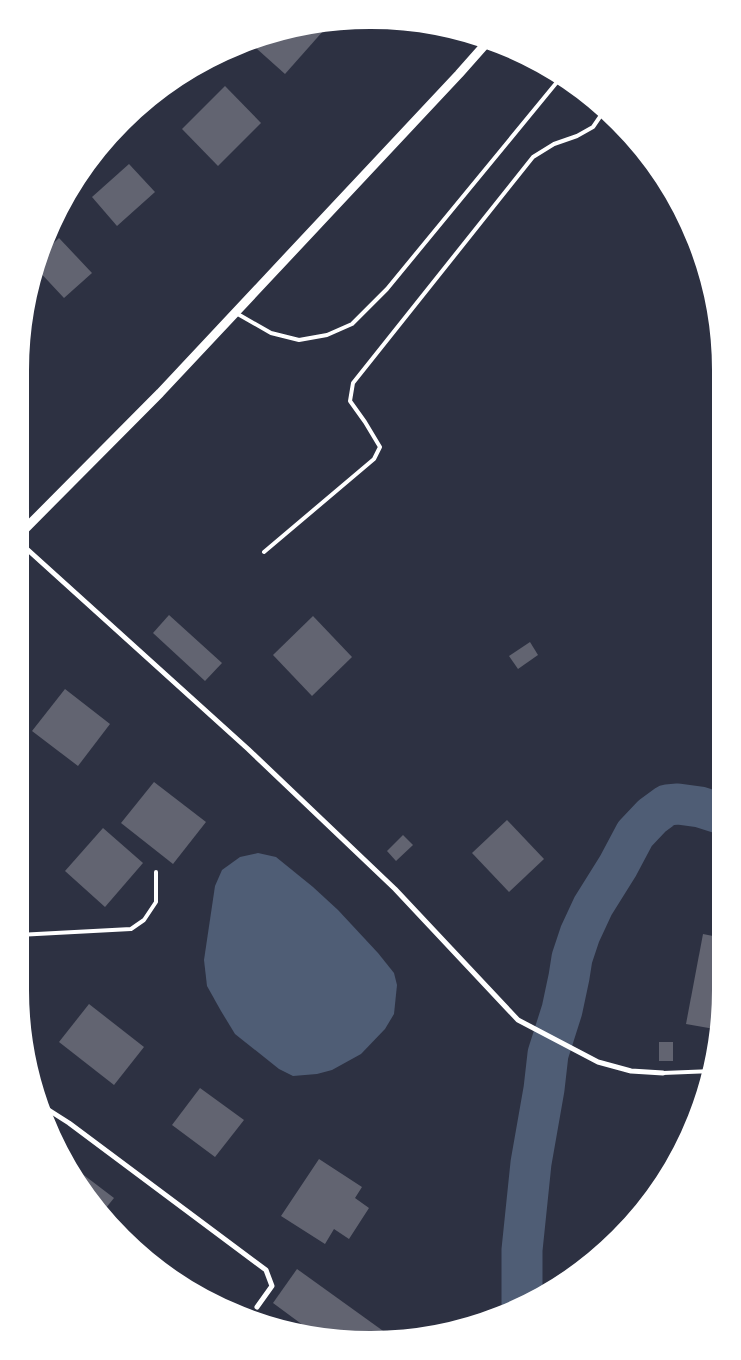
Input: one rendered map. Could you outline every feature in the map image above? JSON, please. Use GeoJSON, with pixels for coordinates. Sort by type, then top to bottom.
{"type":"FeatureCollection","features":[{"type":"Feature","properties":{"kind":"street"},"geometry":{"type":"LineString","coordinates":[[26,528],[160,393],[236,313],[484,46]]}},
{"type":"Feature","properties":{"kind":"street"},"geometry":{"type":"LineString","coordinates":[[26,548],[248,749],[388,882],[518,1020],[598,1062],[631,1071],[663,1073]]}},
{"type":"Feature","properties":{"kind":"street"},"geometry":{"type":"LineString","coordinates":[[48,1110],[69,1123],[266,1270],[272,1286],[257,1307]]}},
{"type":"Feature","properties":{"kind":"lane"},"geometry":{"type":"LineString","coordinates":[[236,313],[271,333],[299,340],[327,335],[352,324],[387,289],[558,81]]}},
{"type":"Feature","properties":{"kind":"lane"},"geometry":{"type":"LineString","coordinates":[[264,552],[374,459],[380,447],[350,401],[353,383],[533,157],[554,144],[577,136],[593,127],[601,115]]}},
{"type":"Feature","properties":{"kind":"lane"},"geometry":{"type":"LineString","coordinates":[[26,935],[131,929],[144,920],[156,902],[156,872]]}},
{"type":"Feature","properties":{"kind":"lane"},"geometry":{"type":"LineString","coordinates":[[663,1073],[705,1071]]}},
{"type":"Feature","properties":{"kind":"water"},"geometry":{"type":"Polygon","coordinates":[[[258,853],[276,857],[313,887],[338,910],[394,973],[397,985],[394,1014],[385,1029],[361,1054],[332,1070],[317,1074],[293,1076],[279,1069],[235,1034],[207,986],[204,960],[215,886],[222,870],[240,857],[258,853]]]}},
{"type":"Feature","properties":{"kind":"building"},"geometry":{"type":"Polygon","coordinates":[[[325,29],[285,74],[255,47],[281,38],[325,29]]]}},
{"type":"Feature","properties":{"kind":"building"},"geometry":{"type":"Polygon","coordinates":[[[225,86],[261,123],[218,166],[182,129],[225,86]]]}},
{"type":"Feature","properties":{"kind":"building"},"geometry":{"type":"Polygon","coordinates":[[[129,164],[155,192],[117,226],[92,197],[129,164]]]}},
{"type":"Feature","properties":{"kind":"building"},"geometry":{"type":"Polygon","coordinates":[[[59,238],[92,273],[64,298],[41,273],[49,247],[59,238]]]}},
{"type":"Feature","properties":{"kind":"building"},"geometry":{"type":"Polygon","coordinates":[[[169,615],[222,663],[205,681],[153,633],[169,615]]]}},
{"type":"Feature","properties":{"kind":"building"},"geometry":{"type":"Polygon","coordinates":[[[313,616],[352,657],[312,696],[273,655],[313,616]]]}},
{"type":"Feature","properties":{"kind":"building"},"geometry":{"type":"Polygon","coordinates":[[[530,642],[538,655],[518,669],[509,656],[530,642]]]}},
{"type":"Feature","properties":{"kind":"building"},"geometry":{"type":"Polygon","coordinates":[[[65,689],[110,724],[78,766],[32,731],[65,689]]]}},
{"type":"Feature","properties":{"kind":"building"},"geometry":{"type":"Polygon","coordinates":[[[154,782],[206,822],[173,864],[121,823],[154,782]]]}},
{"type":"Feature","properties":{"kind":"building"},"geometry":{"type":"Polygon","coordinates":[[[507,820],[544,859],[509,892],[472,853],[507,820]]]}},
{"type":"Feature","properties":{"kind":"building"},"geometry":{"type":"Polygon","coordinates":[[[103,828],[143,863],[105,907],[65,871],[103,828]]]}},
{"type":"Feature","properties":{"kind":"building"},"geometry":{"type":"Polygon","coordinates":[[[403,835],[413,845],[396,861],[387,851],[403,835]]]}},
{"type":"Feature","properties":{"kind":"building"},"geometry":{"type":"Polygon","coordinates":[[[703,934],[715,936],[712,1029],[686,1024],[703,934]]]}},
{"type":"Feature","properties":{"kind":"building"},"geometry":{"type":"Polygon","coordinates":[[[89,1004],[144,1047],[114,1085],[59,1042],[89,1004]]]}},
{"type":"Feature","properties":{"kind":"building"},"geometry":{"type":"Polygon","coordinates":[[[659,1042],[673,1042],[673,1061],[659,1061],[659,1042]]]}},
{"type":"Feature","properties":{"kind":"building"},"geometry":{"type":"Polygon","coordinates":[[[200,1088],[244,1120],[215,1157],[172,1125],[200,1088]]]}},
{"type":"Feature","properties":{"kind":"building"},"geometry":{"type":"Polygon","coordinates":[[[319,1159],[362,1187],[355,1198],[369,1208],[349,1239],[334,1229],[325,1244],[281,1216],[319,1159]]]}},
{"type":"Feature","properties":{"kind":"building"},"geometry":{"type":"Polygon","coordinates":[[[77,1170],[114,1198],[105,1209],[77,1170]]]}},
{"type":"Feature","properties":{"kind":"building"},"geometry":{"type":"Polygon","coordinates":[[[297,1269],[386,1333],[348,1333],[306,1328],[273,1303],[297,1269]]]}},
{"type":"Feature","properties":{"kind":"waterway"},"geometry":{"type":"LineString","coordinates":[[522,1298],[522,1250],[531,1163],[548,1054],[562,1010],[572,958],[580,934],[593,906],[635,834],[652,816],[667,805],[678,804],[700,807],[715,812]]}}]}
